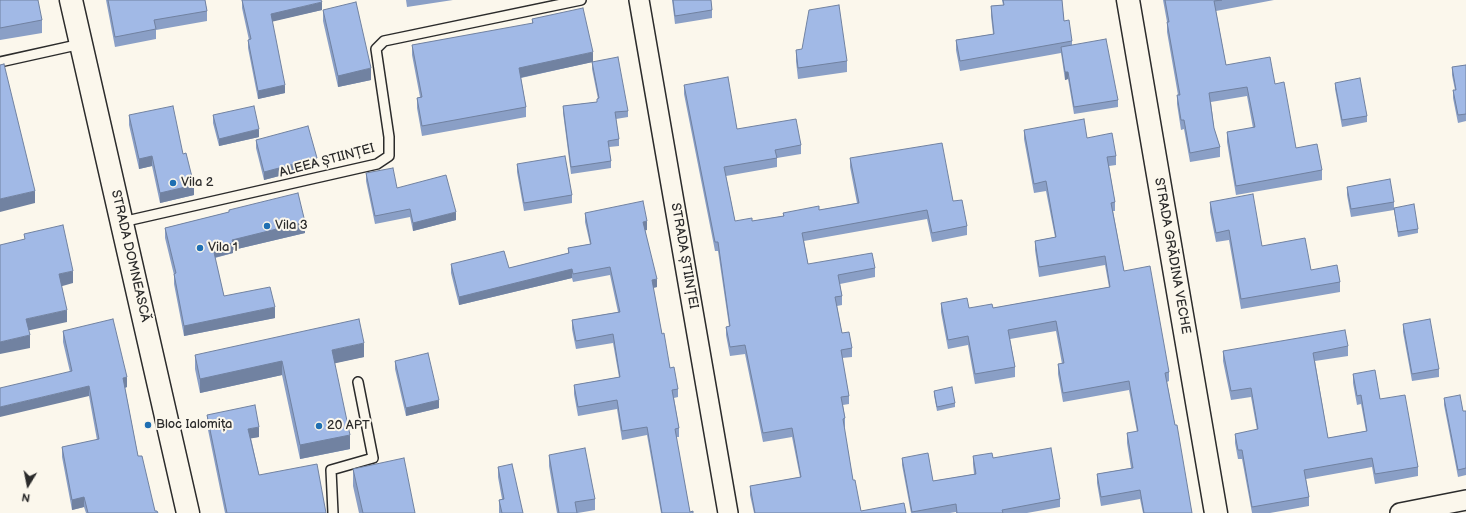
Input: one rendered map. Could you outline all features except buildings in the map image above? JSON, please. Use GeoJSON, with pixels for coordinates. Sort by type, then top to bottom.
{"type":"FeatureCollection","features":[{"type":"Feature","properties":{"kind":"main road","name":"STRADA DOMNEASCĂ"},"geometry":{"type":"LineString","coordinates":[[71,0],[188,513]]}},
{"type":"Feature","properties":{"kind":"main road","name":"STRADA GRĂDINA VECHE"},"geometry":{"type":"LineString","coordinates":[[1128,0],[1216,513]]}},
{"type":"Feature","properties":{"kind":"street","name":"STRADA ȘTIINȚEI"},"geometry":{"type":"LineString","coordinates":[[639,0],[728,513]]}},
{"type":"Feature","properties":{"kind":"street"},"geometry":{"type":"LineString","coordinates":[[1400,513],[1466,500]]}},
{"type":"Feature","properties":{"kind":"lane","name":"ALEEA ȘTIINȚEI"},"geometry":{"type":"LineString","coordinates":[[122,222],[377,164],[389,156],[389,137],[376,49],[384,41],[581,0]]}},
{"type":"Feature","properties":{"kind":"lane"},"geometry":{"type":"LineString","coordinates":[[0,62],[81,44]]}},
{"type":"Feature","properties":{"kind":"lane"},"geometry":{"type":"LineString","coordinates":[[333,513],[331,470],[372,458],[358,382]]}},
{"type":"Feature","properties":{"kind":"place","name":"Vila 2"},"geometry":{"type":"Point","coordinates":[173,183]}},
{"type":"Feature","properties":{"kind":"place","name":"Vila 3"},"geometry":{"type":"Point","coordinates":[267,226]}},
{"type":"Feature","properties":{"kind":"place","name":"Vila 1"},"geometry":{"type":"Point","coordinates":[200,248]}},
{"type":"Feature","properties":{"kind":"place","name":"Bloc Ialomița"},"geometry":{"type":"Point","coordinates":[148,425]}},
{"type":"Feature","properties":{"kind":"place","name":"20 APT"},"geometry":{"type":"Point","coordinates":[319,426]}}]}
